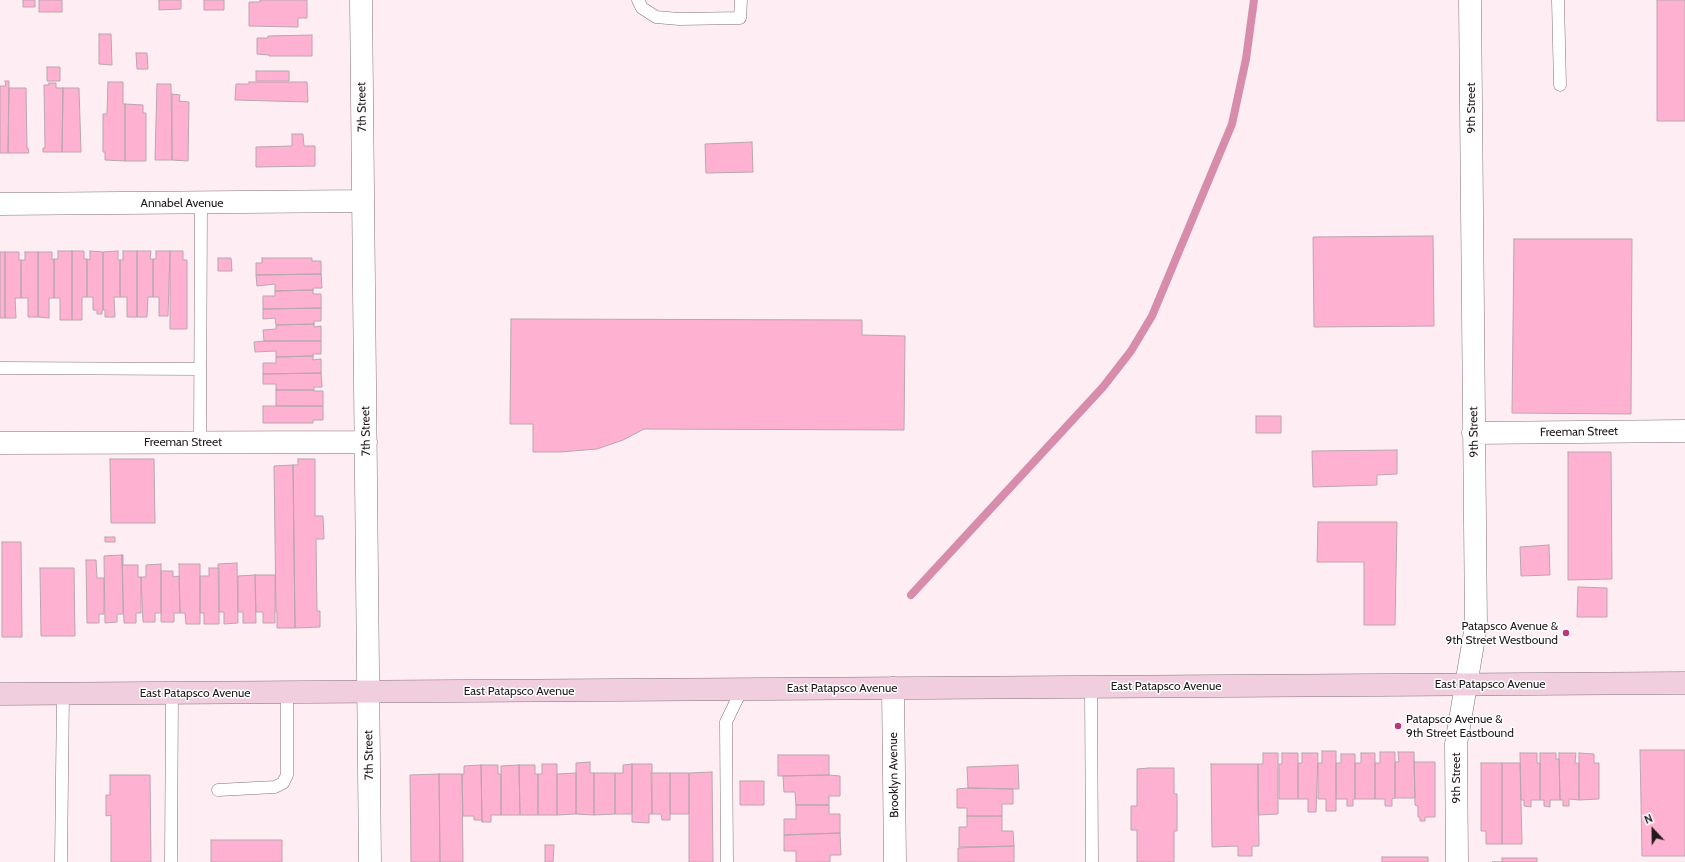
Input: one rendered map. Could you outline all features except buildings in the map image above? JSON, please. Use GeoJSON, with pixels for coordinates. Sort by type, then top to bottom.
{"type":"FeatureCollection","features":[{"type":"Feature","properties":{"kind":"main road","name":"East Patapsco Avenue"},"geometry":{"type":"LineString","coordinates":[[0,694],[1685,683]]}},
{"type":"Feature","properties":{"kind":"street","name":"7th Street"},"geometry":{"type":"LineString","coordinates":[[361,0],[370,862]]}},
{"type":"Feature","properties":{"kind":"street","name":"9th Street"},"geometry":{"type":"LineString","coordinates":[[1457,862],[1456,744],[1476,626],[1470,0]]}},
{"type":"Feature","properties":{"kind":"street","name":"Annabel Avenue"},"geometry":{"type":"LineString","coordinates":[[0,204],[363,201]]}},
{"type":"Feature","properties":{"kind":"street","name":"Freeman Street"},"geometry":{"type":"LineString","coordinates":[[1473,433],[1685,431]]}},
{"type":"Feature","properties":{"kind":"street","name":"Freeman Street"},"geometry":{"type":"LineString","coordinates":[[0,443],[366,442]]}},
{"type":"Feature","properties":{"kind":"street","name":"Brooklyn Avenue"},"geometry":{"type":"LineString","coordinates":[[893,688],[895,862]]}},
{"type":"Feature","properties":{"kind":"lane"},"geometry":{"type":"LineString","coordinates":[[638,0],[642,8],[656,17],[679,19],[740,18],[740,0]]}},
{"type":"Feature","properties":{"kind":"lane"},"geometry":{"type":"LineString","coordinates":[[1558,0],[1560,86]]}},
{"type":"Feature","properties":{"kind":"lane"},"geometry":{"type":"LineString","coordinates":[[200,442],[201,202]]}},
{"type":"Feature","properties":{"kind":"lane"},"geometry":{"type":"LineString","coordinates":[[0,368],[200,369]]}},
{"type":"Feature","properties":{"kind":"lane"},"geometry":{"type":"LineString","coordinates":[[1091,687],[1092,862]]}},
{"type":"Feature","properties":{"kind":"lane"},"geometry":{"type":"LineString","coordinates":[[727,862],[726,722],[742,689]]}},
{"type":"Feature","properties":{"kind":"lane"},"geometry":{"type":"LineString","coordinates":[[218,790],[275,787],[283,783],[287,776],[287,692]]}},
{"type":"Feature","properties":{"kind":"lane"},"geometry":{"type":"LineString","coordinates":[[61,862],[63,693]]}},
{"type":"Feature","properties":{"kind":"lane"},"geometry":{"type":"LineString","coordinates":[[171,862],[172,693]]}},
{"type":"Feature","properties":{"kind":"waterway"},"geometry":{"type":"LineString","coordinates":[[911,595],[1103,387],[1131,351],[1152,316],[1232,124],[1246,59],[1254,0]]}},
{"type":"Feature","properties":{"kind":"place","name":"Patapsco Avenue & 9th Street Westbound"},"geometry":{"type":"Point","coordinates":[1566,633]}},
{"type":"Feature","properties":{"kind":"place","name":"Patapsco Avenue & 9th Street Eastbound"},"geometry":{"type":"Point","coordinates":[1398,726]}}]}
